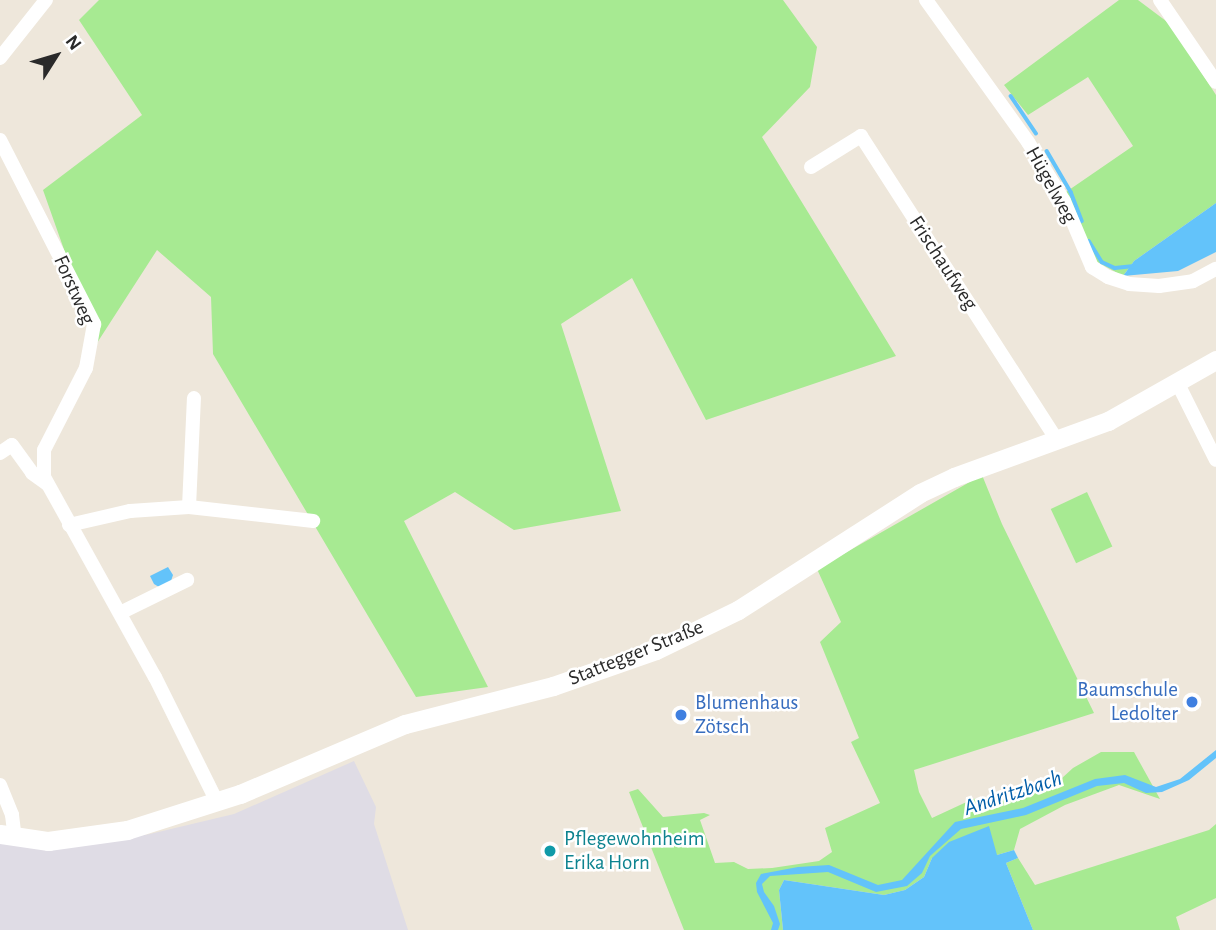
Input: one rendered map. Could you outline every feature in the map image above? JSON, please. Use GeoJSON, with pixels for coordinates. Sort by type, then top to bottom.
{"type":"FeatureCollection","features":[{"type":"Feature","properties":{"kind":"main road","name":"Stattegger Straße"},"geometry":{"type":"LineString","coordinates":[[8,836],[48,841],[127,830],[217,802],[405,724],[553,686],[680,640],[738,610],[808,567],[912,497],[954,477],[1108,421],[1216,360]]}},
{"type":"Feature","properties":{"kind":"street"},"geometry":{"type":"LineString","coordinates":[[0,58],[47,0]]}},
{"type":"Feature","properties":{"kind":"street","name":"Hügelweg"},"geometry":{"type":"LineString","coordinates":[[926,0],[1035,154],[1064,201],[1092,267],[1108,278],[1129,284],[1159,286],[1193,281],[1216,269]]}},
{"type":"Feature","properties":{"kind":"street"},"geometry":{"type":"LineString","coordinates":[[1160,0],[1216,82]]}},
{"type":"Feature","properties":{"kind":"street","name":"Frischaufweg"},"geometry":{"type":"LineString","coordinates":[[811,167],[861,135],[1057,440]]}},
{"type":"Feature","properties":{"kind":"street","name":"Forstweg"},"geometry":{"type":"LineString","coordinates":[[0,140],[93,324],[86,368],[44,450],[43,472],[69,526],[120,613],[217,802]]}},
{"type":"Feature","properties":{"kind":"street"},"geometry":{"type":"LineString","coordinates":[[1177,382],[1216,460]]}},
{"type":"Feature","properties":{"kind":"street"},"geometry":{"type":"LineString","coordinates":[[189,507],[194,398]]}},
{"type":"Feature","properties":{"kind":"street","name":"Forstweg"},"geometry":{"type":"LineString","coordinates":[[0,453],[12,445],[32,473],[47,484]]}},
{"type":"Feature","properties":{"kind":"street"},"geometry":{"type":"LineString","coordinates":[[69,526],[130,511],[189,507],[313,521]]}},
{"type":"Feature","properties":{"kind":"street"},"geometry":{"type":"LineString","coordinates":[[120,613],[187,580]]}},
{"type":"Feature","properties":{"kind":"street","name":"Stattegger Straße"},"geometry":{"type":"LineString","coordinates":[[0,785],[12,815],[8,836]]}},
{"type":"Feature","properties":{"kind":"shaded area"},"geometry":{"type":"Polygon","coordinates":[[[354,761],[376,807],[374,824],[408,930],[0,930],[0,840],[48,850],[150,834],[234,814],[354,761]]]}},
{"type":"Feature","properties":{"kind":"green space"},"geometry":{"type":"Polygon","coordinates":[[[99,0],[783,0],[817,47],[810,87],[762,137],[896,356],[706,420],[632,278],[561,324],[621,511],[514,530],[455,492],[404,521],[488,687],[416,697],[213,354],[211,297],[157,250],[97,343],[43,190],[142,115],[79,20],[99,0]]]}},
{"type":"Feature","properties":{"kind":"green space"},"geometry":{"type":"Polygon","coordinates":[[[1119,0],[1138,0],[1170,24],[1216,95],[1216,203],[1134,261],[1123,276],[1090,258],[1066,192],[1133,146],[1088,77],[1028,115],[1004,85],[1119,0]]]}},
{"type":"Feature","properties":{"kind":"green space"},"geometry":{"type":"Polygon","coordinates":[[[982,475],[1002,524],[1094,713],[914,770],[919,792],[932,818],[973,799],[1050,789],[1073,768],[1101,752],[1134,752],[1160,799],[1119,785],[1065,805],[1020,829],[1014,850],[997,855],[932,858],[924,877],[905,890],[884,895],[784,880],[779,890],[783,930],[684,930],[629,792],[638,789],[663,817],[704,813],[710,815],[700,820],[715,863],[734,862],[748,869],[772,868],[819,861],[832,852],[825,828],[880,803],[851,742],[859,738],[820,642],[841,622],[817,569],[982,475]]]}},
{"type":"Feature","properties":{"kind":"green space"},"geometry":{"type":"Polygon","coordinates":[[[1087,492],[1112,546],[1076,563],[1051,509],[1087,492]]]}},
{"type":"Feature","properties":{"kind":"green space"},"geometry":{"type":"Polygon","coordinates":[[[1216,824],[1216,898],[1176,917],[1180,930],[1033,930],[1006,863],[1018,858],[1035,885],[1209,830],[1216,824]]]}},
{"type":"Feature","properties":{"kind":"water"},"geometry":{"type":"Polygon","coordinates":[[[1216,203],[1216,252],[1178,271],[1123,276],[1134,261],[1216,203]]]}},
{"type":"Feature","properties":{"kind":"water"},"geometry":{"type":"Polygon","coordinates":[[[168,567],[173,575],[171,581],[159,587],[154,584],[150,576],[168,567]]]}},
{"type":"Feature","properties":{"kind":"water"},"geometry":{"type":"Polygon","coordinates":[[[1216,750],[1216,758],[1189,780],[1162,792],[1146,793],[1124,783],[1097,786],[1026,815],[961,829],[930,856],[922,873],[907,886],[876,892],[828,872],[770,876],[762,884],[774,906],[780,924],[778,930],[771,930],[773,923],[757,892],[756,883],[761,874],[798,867],[829,865],[878,885],[902,880],[955,822],[1023,808],[1095,779],[1125,775],[1156,787],[1180,779],[1216,750]]]}},
{"type":"Feature","properties":{"kind":"water"},"geometry":{"type":"Polygon","coordinates":[[[989,826],[997,855],[1014,850],[1018,858],[1006,863],[1033,930],[783,930],[779,890],[784,880],[884,895],[905,890],[924,877],[932,858],[949,842],[989,826]]]}},
{"type":"Feature","properties":{"kind":"waterway"},"geometry":{"type":"LineString","coordinates":[[1011,96],[1036,133]]}},
{"type":"Feature","properties":{"kind":"waterway"},"geometry":{"type":"LineString","coordinates":[[1047,151],[1071,192],[1082,221]]}},
{"type":"Feature","properties":{"kind":"waterway"},"geometry":{"type":"LineString","coordinates":[[1089,241],[1102,262],[1115,268],[1134,266]]}},
{"type":"Feature","properties":{"kind":"place","name":"Baumschule Ledolter"},"geometry":{"type":"Point","coordinates":[1192,702]}},
{"type":"Feature","properties":{"kind":"place","name":"Blumenhaus Zötsch"},"geometry":{"type":"Point","coordinates":[681,715]}},
{"type":"Feature","properties":{"kind":"place","name":"Pflegewohnheim Erika Horn"},"geometry":{"type":"Point","coordinates":[550,851]}},
{"type":"Feature","properties":{"kind":"water label","name":"Andritzbach"},"geometry":{"type":"Point","coordinates":[1013,794]}}]}
